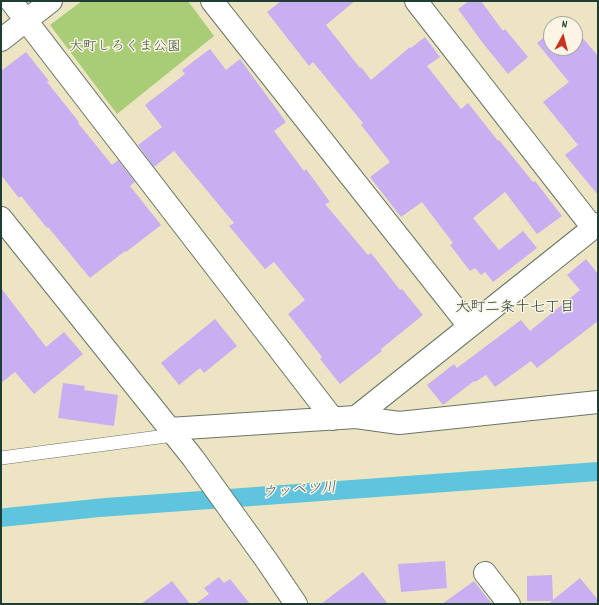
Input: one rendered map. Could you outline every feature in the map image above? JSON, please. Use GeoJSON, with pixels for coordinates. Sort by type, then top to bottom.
{"type":"FeatureCollection","features":[{"type":"Feature","properties":{"kind":"street"},"geometry":{"type":"LineString","coordinates":[[12,1],[333,419]]}},
{"type":"Feature","properties":{"kind":"street"},"geometry":{"type":"LineString","coordinates":[[1,40],[51,1]]}},
{"type":"Feature","properties":{"kind":"street"},"geometry":{"type":"LineString","coordinates":[[212,1],[469,326]]}},
{"type":"Feature","properties":{"kind":"street"},"geometry":{"type":"LineString","coordinates":[[356,417],[595,226],[416,1]]}},
{"type":"Feature","properties":{"kind":"street"},"geometry":{"type":"LineString","coordinates":[[1,218],[192,458],[267,561],[288,601]]}},
{"type":"Feature","properties":{"kind":"street"},"geometry":{"type":"LineString","coordinates":[[172,432],[356,417],[399,423],[598,402]]}},
{"type":"Feature","properties":{"kind":"street"},"geometry":{"type":"LineString","coordinates":[[485,573],[509,604]]}},
{"type":"Feature","properties":{"kind":"lane"},"geometry":{"type":"LineString","coordinates":[[1,458],[172,432]]}},
{"type":"Feature","properties":{"kind":"green space","name":"大町しろくま公園"},"geometry":{"type":"Polygon","coordinates":[[[82,1],[188,1],[214,36],[117,114],[50,25],[82,1]]]}},
{"type":"Feature","properties":{"kind":"water","name":"ウッペツ川"},"geometry":{"type":"Polygon","coordinates":[[[598,462],[598,481],[100,517],[1,527],[1,509],[5,508],[105,498],[598,462]]]}},
{"type":"Feature","properties":{"kind":"building"},"geometry":{"type":"Polygon","coordinates":[[[281,1],[355,1],[326,25],[371,80],[410,47],[411,48],[425,37],[440,57],[427,66],[461,109],[468,103],[533,182],[535,181],[562,216],[537,234],[505,192],[473,218],[499,250],[523,231],[537,248],[493,282],[485,272],[481,275],[475,268],[470,271],[450,245],[453,243],[422,202],[401,217],[370,177],[390,162],[361,125],[363,123],[313,62],[309,66],[267,12],[281,1]]]}},
{"type":"Feature","properties":{"kind":"building"},"geometry":{"type":"Polygon","coordinates":[[[469,1],[481,1],[503,31],[505,29],[528,57],[508,74],[458,9],[469,1]]]}},
{"type":"Feature","properties":{"kind":"building"},"geometry":{"type":"Polygon","coordinates":[[[543,38],[543,50],[537,43],[543,38]]]}},
{"type":"Feature","properties":{"kind":"building"},"geometry":{"type":"Polygon","coordinates":[[[583,38],[598,56],[598,195],[565,155],[578,145],[543,102],[569,82],[548,56],[583,56],[583,38]]]}},
{"type":"Feature","properties":{"kind":"building"},"geometry":{"type":"Polygon","coordinates":[[[210,49],[226,70],[240,59],[286,122],[274,131],[304,171],[306,169],[330,202],[325,204],[368,255],[371,253],[400,290],[402,289],[423,315],[381,349],[382,351],[340,384],[320,359],[322,357],[288,314],[305,300],[274,262],[265,269],[229,226],[234,223],[174,151],[154,167],[138,145],[162,127],[145,105],[185,74],[182,70],[210,49]]]}},
{"type":"Feature","properties":{"kind":"building"},"geometry":{"type":"Polygon","coordinates":[[[26,52],[49,81],[47,82],[79,122],[78,123],[112,165],[118,160],[135,182],[130,186],[161,225],[90,278],[48,227],[47,228],[21,196],[19,198],[1,175],[1,71],[26,52]]]}},
{"type":"Feature","properties":{"kind":"building"},"geometry":{"type":"Polygon","coordinates":[[[586,259],[598,274],[598,321],[537,368],[531,361],[495,387],[486,375],[475,382],[474,381],[443,405],[427,385],[454,364],[457,368],[521,320],[530,331],[580,290],[567,275],[586,259]]]}},
{"type":"Feature","properties":{"kind":"building"},"geometry":{"type":"Polygon","coordinates":[[[1,288],[46,347],[64,332],[83,354],[34,394],[15,372],[1,383],[1,288]]]}},
{"type":"Feature","properties":{"kind":"building"},"geometry":{"type":"Polygon","coordinates":[[[215,319],[237,346],[204,373],[200,368],[179,385],[161,363],[215,319]]]}},
{"type":"Feature","properties":{"kind":"building"},"geometry":{"type":"Polygon","coordinates":[[[63,383],[85,386],[84,390],[118,395],[114,426],[58,418],[63,383]]]}},
{"type":"Feature","properties":{"kind":"building"},"geometry":{"type":"Polygon","coordinates":[[[445,561],[447,588],[401,592],[398,564],[445,561]]]}},
{"type":"Feature","properties":{"kind":"building"},"geometry":{"type":"Polygon","coordinates":[[[363,572],[388,604],[321,604],[363,572]]]}},
{"type":"Feature","properties":{"kind":"building"},"geometry":{"type":"Polygon","coordinates":[[[552,575],[553,600],[580,578],[598,600],[598,604],[548,604],[552,601],[527,601],[527,576],[552,575]]]}},
{"type":"Feature","properties":{"kind":"building"},"geometry":{"type":"Polygon","coordinates":[[[219,577],[224,583],[230,579],[250,604],[195,604],[209,594],[204,588],[219,577]]]}},
{"type":"Feature","properties":{"kind":"building"},"geometry":{"type":"Polygon","coordinates":[[[172,581],[190,604],[141,604],[172,581]]]}},
{"type":"Feature","properties":{"kind":"building"},"geometry":{"type":"Polygon","coordinates":[[[474,581],[492,604],[442,604],[474,581]]]}},
{"type":"Feature","properties":{"kind":"district","name":"大町二条十七丁目"},"geometry":{"type":"Point","coordinates":[515,309]}}]}
